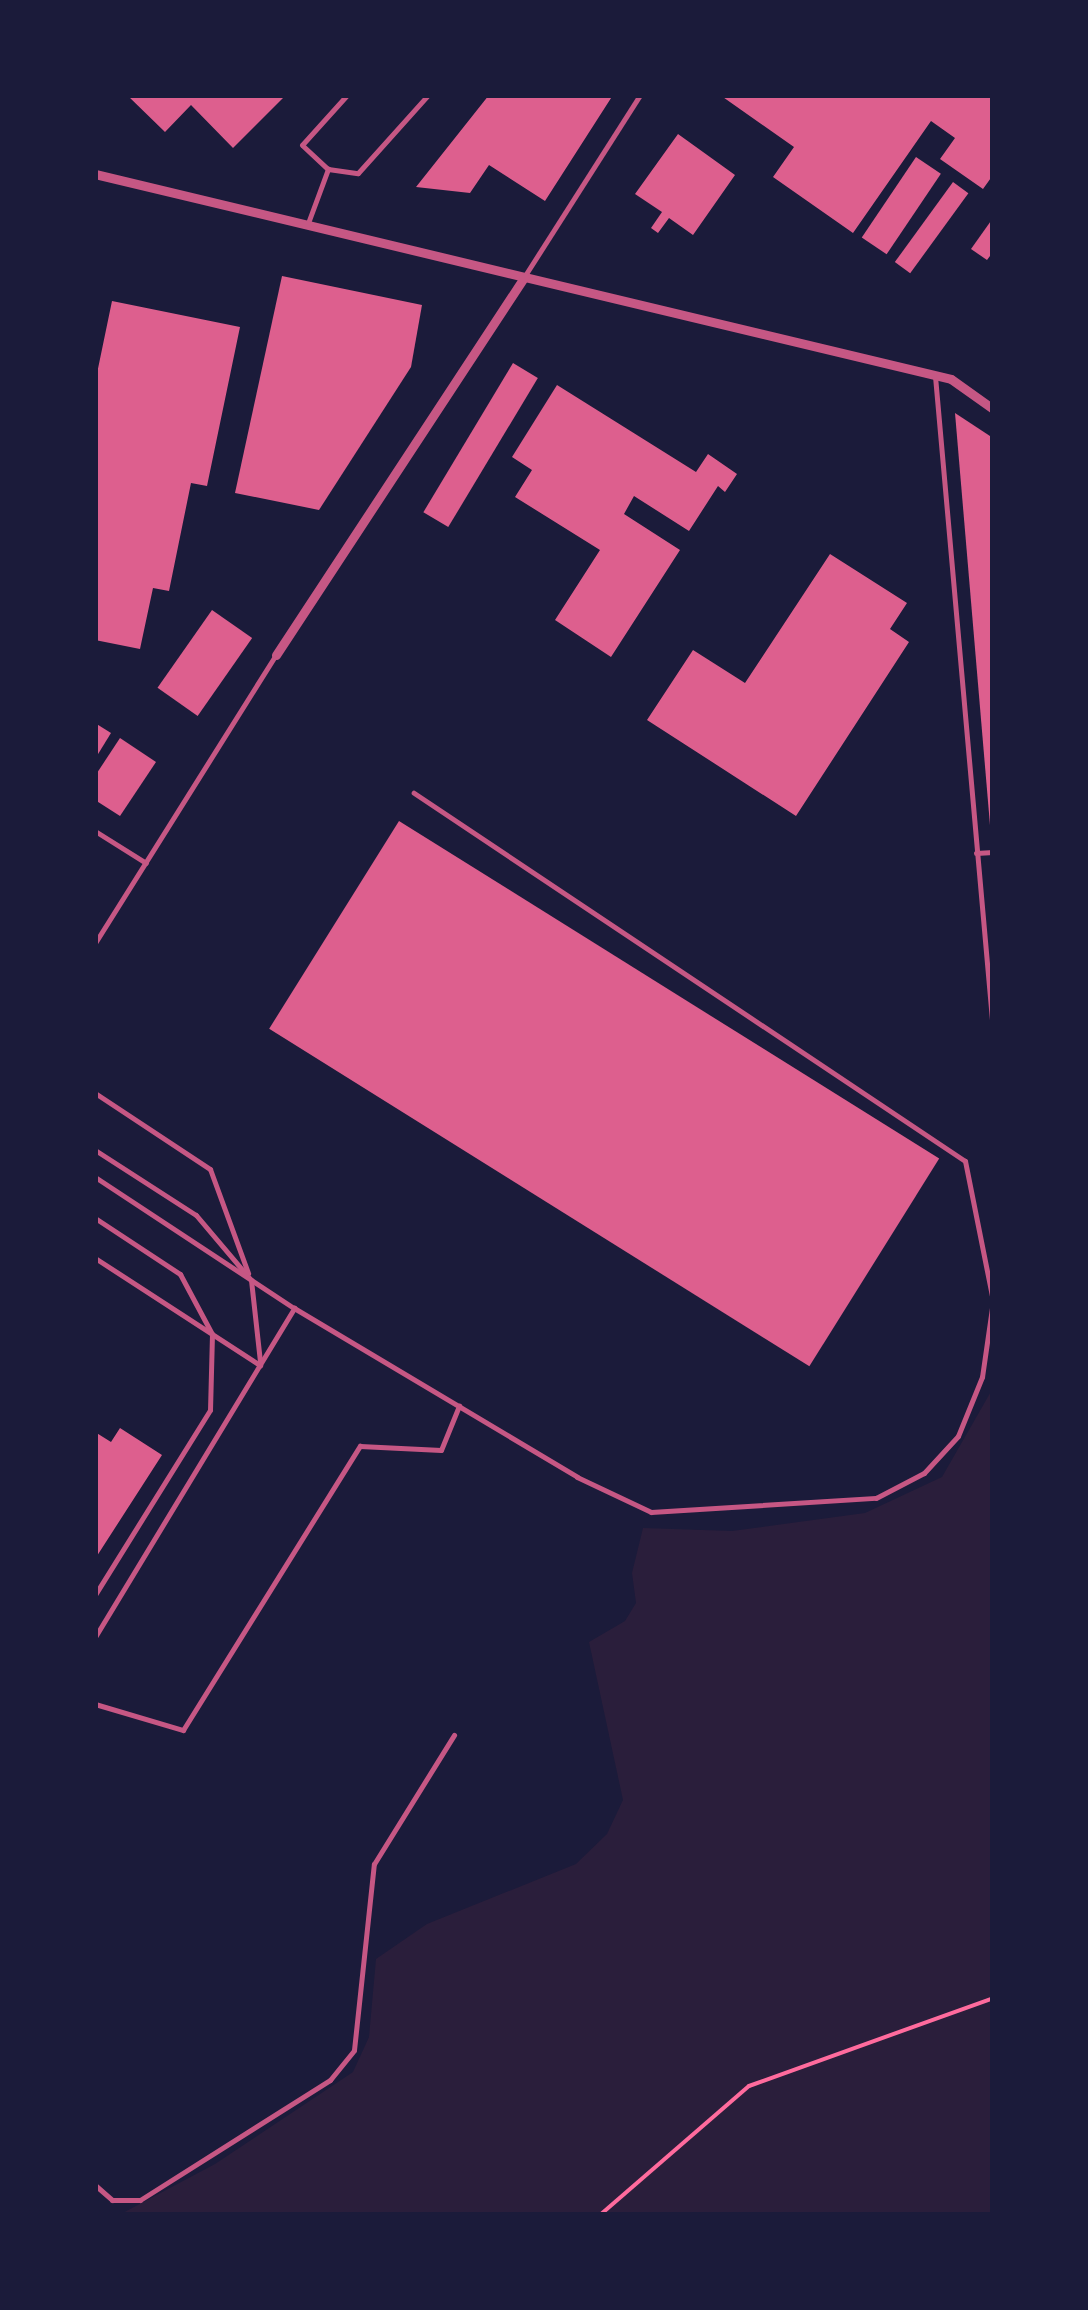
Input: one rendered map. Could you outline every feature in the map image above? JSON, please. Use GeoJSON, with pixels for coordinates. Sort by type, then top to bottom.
{"type":"FeatureCollection","features":[{"type":"Feature","properties":{"kind":"street"},"geometry":{"type":"LineString","coordinates":[[95,174],[952,378],[993,409]]}},
{"type":"Feature","properties":{"kind":"street"},"geometry":{"type":"LineString","coordinates":[[276,656],[524,278]]}},
{"type":"Feature","properties":{"kind":"lane"},"geometry":{"type":"LineString","coordinates":[[347,95],[302,144],[328,170],[358,173],[428,95]]}},
{"type":"Feature","properties":{"kind":"lane"},"geometry":{"type":"LineString","coordinates":[[524,278],[640,95]]}},
{"type":"Feature","properties":{"kind":"lane"},"geometry":{"type":"LineString","coordinates":[[307,226],[328,170]]}},
{"type":"Feature","properties":{"kind":"lane"},"geometry":{"type":"LineString","coordinates":[[935,375],[993,1031]]}},
{"type":"Feature","properties":{"kind":"lane"},"geometry":{"type":"LineString","coordinates":[[95,943],[276,656]]}},
{"type":"Feature","properties":{"kind":"lane"},"geometry":{"type":"LineString","coordinates":[[95,1177],[294,1308],[459,1406],[651,1512],[876,1498],[924,1472],[958,1436],[982,1376],[993,1301],[965,1160],[414,793]]}},
{"type":"Feature","properties":{"kind":"lane"},"geometry":{"type":"LineString","coordinates":[[95,831],[146,863]]}},
{"type":"Feature","properties":{"kind":"lane"},"geometry":{"type":"LineString","coordinates":[[976,853],[993,852]]}},
{"type":"Feature","properties":{"kind":"lane"},"geometry":{"type":"LineString","coordinates":[[95,1093],[210,1170],[251,1280],[260,1364]]}},
{"type":"Feature","properties":{"kind":"lane"},"geometry":{"type":"LineString","coordinates":[[95,1150],[196,1216],[251,1280]]}},
{"type":"Feature","properties":{"kind":"lane"},"geometry":{"type":"LineString","coordinates":[[95,1218],[180,1274],[212,1334],[210,1410],[95,1595]]}},
{"type":"Feature","properties":{"kind":"lane"},"geometry":{"type":"LineString","coordinates":[[95,1258],[260,1364]]}},
{"type":"Feature","properties":{"kind":"lane"},"geometry":{"type":"LineString","coordinates":[[95,1637],[294,1308]]}},
{"type":"Feature","properties":{"kind":"lane"},"geometry":{"type":"LineString","coordinates":[[982,1376],[993,1370]]}},
{"type":"Feature","properties":{"kind":"lane"},"geometry":{"type":"LineString","coordinates":[[95,1704],[182,1730],[360,1446],[441,1450],[459,1406]]}},
{"type":"Feature","properties":{"kind":"lane"},"geometry":{"type":"LineString","coordinates":[[95,2186],[112,2200],[140,2200],[330,2080],[354,2050],[374,1864],[454,1736]]}},
{"type":"Feature","properties":{"kind":"path"},"geometry":{"type":"LineString","coordinates":[[600,2215],[749,2086],[993,1998]]}},
{"type":"Feature","properties":{"kind":"shaded area"},"geometry":{"type":"Polygon","coordinates":[[[993,1388],[993,2215],[119,2215],[215,2164],[353,2072],[369,2037],[376,1959],[427,1924],[576,1864],[607,1834],[623,1800],[589,1642],[625,1621],[636,1603],[632,1573],[643,1528],[732,1531],[865,1513],[942,1477],[993,1388]]]}},
{"type":"Feature","properties":{"kind":"building"},"geometry":{"type":"Polygon","coordinates":[[[127,95],[286,95],[233,148],[191,105],[165,132],[127,95]]]}},
{"type":"Feature","properties":{"kind":"building"},"geometry":{"type":"Polygon","coordinates":[[[489,95],[613,95],[545,201],[489,165],[470,193],[416,187],[489,95]]]}},
{"type":"Feature","properties":{"kind":"building"},"geometry":{"type":"Polygon","coordinates":[[[720,95],[993,95],[993,175],[983,189],[940,159],[955,138],[931,121],[853,233],[773,177],[794,147],[720,95]]]}},
{"type":"Feature","properties":{"kind":"building"},"geometry":{"type":"Polygon","coordinates":[[[678,134],[735,175],[693,235],[669,218],[658,233],[651,228],[662,212],[635,194],[678,134]]]}},
{"type":"Feature","properties":{"kind":"building"},"geometry":{"type":"Polygon","coordinates":[[[916,157],[941,174],[887,254],[862,237],[916,157]]]}},
{"type":"Feature","properties":{"kind":"building"},"geometry":{"type":"Polygon","coordinates":[[[953,182],[968,193],[910,273],[895,262],[953,182]]]}},
{"type":"Feature","properties":{"kind":"building"},"geometry":{"type":"Polygon","coordinates":[[[993,218],[993,252],[987,260],[971,249],[993,218]]]}},
{"type":"Feature","properties":{"kind":"building"},"geometry":{"type":"Polygon","coordinates":[[[282,276],[422,305],[411,367],[319,510],[235,493],[282,276]]]}},
{"type":"Feature","properties":{"kind":"building"},"geometry":{"type":"Polygon","coordinates":[[[112,301],[240,327],[207,486],[191,483],[169,591],[153,588],[140,649],[95,640],[95,383],[112,301]]]}},
{"type":"Feature","properties":{"kind":"building"},"geometry":{"type":"Polygon","coordinates":[[[513,363],[538,378],[448,527],[423,512],[513,363]]]}},
{"type":"Feature","properties":{"kind":"building"},"geometry":{"type":"Polygon","coordinates":[[[557,385],[696,472],[708,454],[737,474],[725,492],[718,486],[689,531],[634,496],[624,514],[680,550],[611,657],[555,620],[600,550],[515,497],[532,470],[512,457],[557,385]]]}},
{"type":"Feature","properties":{"kind":"building"},"geometry":{"type":"Polygon","coordinates":[[[955,413],[993,438],[990,825],[955,413]]]}},
{"type":"Feature","properties":{"kind":"building"},"geometry":{"type":"Polygon","coordinates":[[[830,554],[907,603],[890,629],[909,642],[796,816],[647,720],[693,650],[745,683],[830,554]]]}},
{"type":"Feature","properties":{"kind":"building"},"geometry":{"type":"Polygon","coordinates":[[[212,610],[252,638],[198,716],[158,688],[212,610]]]}},
{"type":"Feature","properties":{"kind":"building"},"geometry":{"type":"Polygon","coordinates":[[[95,723],[111,733],[95,759],[95,723]]]}},
{"type":"Feature","properties":{"kind":"building"},"geometry":{"type":"Polygon","coordinates":[[[120,738],[156,762],[120,816],[95,800],[95,776],[120,738]]]}},
{"type":"Feature","properties":{"kind":"building"},"geometry":{"type":"Polygon","coordinates":[[[399,821],[939,1159],[809,1366],[269,1029],[399,821]]]}},
{"type":"Feature","properties":{"kind":"building"},"geometry":{"type":"Polygon","coordinates":[[[120,1428],[162,1455],[95,1559],[95,1432],[111,1442],[120,1428]]]}}]}
